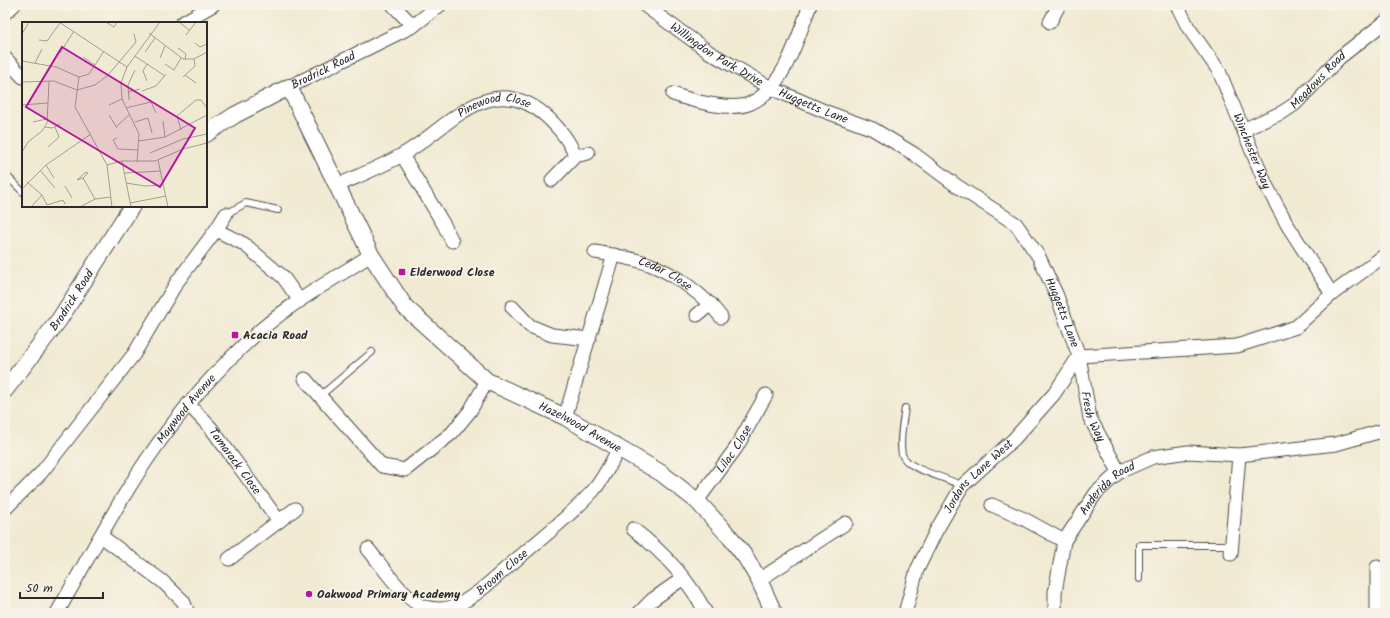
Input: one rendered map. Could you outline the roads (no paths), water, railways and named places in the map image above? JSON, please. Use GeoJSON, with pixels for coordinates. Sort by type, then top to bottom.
{"type":"FeatureCollection","features":[{"type":"Feature","properties":{"kind":"street"},"geometry":{"type":"LineString","coordinates":[[5,13],[14,5]]}},
{"type":"Feature","properties":{"kind":"street"},"geometry":{"type":"LineString","coordinates":[[184,22],[213,5]]}},
{"type":"Feature","properties":{"kind":"street"},"geometry":{"type":"LineString","coordinates":[[393,5],[413,26]]}},
{"type":"Feature","properties":{"kind":"street","name":"Brodrick Road"},"geometry":{"type":"LineString","coordinates":[[207,133],[235,115],[413,26],[440,5]]}},
{"type":"Feature","properties":{"kind":"street","name":"Willingdon Park Drive"},"geometry":{"type":"LineString","coordinates":[[644,5],[708,52],[771,88]]}},
{"type":"Feature","properties":{"kind":"street"},"geometry":{"type":"LineString","coordinates":[[673,94],[698,103],[728,106],[751,103],[771,88],[785,68],[810,5]]}},
{"type":"Feature","properties":{"kind":"street"},"geometry":{"type":"LineString","coordinates":[[1050,22],[1059,5]]}},
{"type":"Feature","properties":{"kind":"street","name":"Winchester Way"},"geometry":{"type":"LineString","coordinates":[[1177,5],[1188,27],[1219,71],[1245,129],[1266,185],[1288,226],[1332,294]]}},
{"type":"Feature","properties":{"kind":"street","name":"Meadows Road"},"geometry":{"type":"LineString","coordinates":[[1245,129],[1277,115],[1295,104],[1339,58],[1385,22]]}},
{"type":"Feature","properties":{"kind":"street"},"geometry":{"type":"LineString","coordinates":[[5,58],[22,77]]}},
{"type":"Feature","properties":{"kind":"street","name":"Hazelwood Avenue"},"geometry":{"type":"LineString","coordinates":[[289,87],[371,255],[405,307],[487,381],[565,417],[661,473],[697,501],[730,537],[759,580],[774,613]]}},
{"type":"Feature","properties":{"kind":"street","name":"Huggetts Lane"},"geometry":{"type":"LineString","coordinates":[[771,88],[824,111],[873,129],[914,154],[957,186],[1016,224],[1039,257],[1057,296],[1079,356],[1237,346],[1296,328],[1332,294],[1385,255]]}},
{"type":"Feature","properties":{"kind":"street","name":"Pinewood Close"},"geometry":{"type":"LineString","coordinates":[[336,186],[402,155],[431,137],[459,114],[479,102],[494,97],[513,99],[532,104],[549,119],[572,147],[575,156]]}},
{"type":"Feature","properties":{"kind":"street"},"geometry":{"type":"LineString","coordinates":[[552,180],[575,156],[588,153]]}},
{"type":"Feature","properties":{"kind":"street"},"geometry":{"type":"LineString","coordinates":[[402,155],[450,223],[452,241]]}},
{"type":"Feature","properties":{"kind":"street","name":"Brodrick Road"},"geometry":{"type":"LineString","coordinates":[[5,390],[59,320],[131,207]]}},
{"type":"Feature","properties":{"kind":"street"},"geometry":{"type":"LineString","coordinates":[[5,509],[42,473],[134,354],[177,282],[216,230],[226,214]]}},
{"type":"Feature","properties":{"kind":"street"},"geometry":{"type":"LineString","coordinates":[[216,230],[244,244],[282,277],[300,301]]}},
{"type":"Feature","properties":{"kind":"street","name":"Cedar Close"},"geometry":{"type":"LineString","coordinates":[[595,252],[650,264],[676,279],[711,304],[721,317]]}},
{"type":"Feature","properties":{"kind":"street","name":"Maywood Avenue"},"geometry":{"type":"LineString","coordinates":[[57,613],[146,461],[188,404],[224,365],[264,328],[300,301],[371,255]]}},
{"type":"Feature","properties":{"kind":"street"},"geometry":{"type":"LineString","coordinates":[[565,417],[614,255]]}},
{"type":"Feature","properties":{"kind":"street"},"geometry":{"type":"LineString","coordinates":[[697,314],[711,304]]}},
{"type":"Feature","properties":{"kind":"street"},"geometry":{"type":"LineString","coordinates":[[512,307],[530,326],[552,335],[589,339]]}},
{"type":"Feature","properties":{"kind":"street","name":"Fresh Way"},"geometry":{"type":"LineString","coordinates":[[1079,356],[1090,418],[1119,472]]}},
{"type":"Feature","properties":{"kind":"street","name":"Jordans Lane West"},"geometry":{"type":"LineString","coordinates":[[905,613],[917,570],[936,531],[962,486],[1014,439],[1054,394],[1079,356]]}},
{"type":"Feature","properties":{"kind":"street"},"geometry":{"type":"LineString","coordinates":[[305,379],[382,466],[405,470],[452,432],[470,411],[487,381]]}},
{"type":"Feature","properties":{"kind":"street","name":"Lilac Close"},"geometry":{"type":"LineString","coordinates":[[697,501],[736,448],[766,395]]}},
{"type":"Feature","properties":{"kind":"street","name":"Tamarack Close"},"geometry":{"type":"LineString","coordinates":[[188,404],[232,456],[279,521]]}},
{"type":"Feature","properties":{"kind":"street","name":"Anderida Road"},"geometry":{"type":"LineString","coordinates":[[1055,613],[1055,592],[1064,540],[1096,493],[1119,472],[1153,457],[1188,452],[1239,455],[1341,443],[1385,430]]}},
{"type":"Feature","properties":{"kind":"street","name":"Broom Close"},"geometry":{"type":"LineString","coordinates":[[368,549],[404,592],[413,600],[423,606],[442,609],[451,608],[465,601],[494,578],[576,508],[592,491],[608,468],[619,448]]}},
{"type":"Feature","properties":{"kind":"street"},"geometry":{"type":"LineString","coordinates":[[1232,550],[1239,455]]}},
{"type":"Feature","properties":{"kind":"street"},"geometry":{"type":"LineString","coordinates":[[992,505],[1024,519],[1064,540]]}},
{"type":"Feature","properties":{"kind":"street"},"geometry":{"type":"LineString","coordinates":[[229,559],[295,509]]}},
{"type":"Feature","properties":{"kind":"street"},"geometry":{"type":"LineString","coordinates":[[759,580],[846,523]]}},
{"type":"Feature","properties":{"kind":"street"},"geometry":{"type":"LineString","coordinates":[[633,529],[669,560],[699,600],[706,613]]}},
{"type":"Feature","properties":{"kind":"street"},"geometry":{"type":"LineString","coordinates":[[101,536],[162,581],[183,601],[188,613]]}},
{"type":"Feature","properties":{"kind":"street"},"geometry":{"type":"LineString","coordinates":[[1377,567],[1377,613]]}},
{"type":"Feature","properties":{"kind":"street"},"geometry":{"type":"LineString","coordinates":[[639,613],[652,600],[682,579]]}},
{"type":"Feature","properties":{"kind":"lane"},"geometry":{"type":"LineString","coordinates":[[5,174],[22,191]]}},
{"type":"Feature","properties":{"kind":"lane"},"geometry":{"type":"LineString","coordinates":[[226,214],[246,203],[278,210]]}},
{"type":"Feature","properties":{"kind":"lane"},"geometry":{"type":"LineString","coordinates":[[320,396],[372,352]]}},
{"type":"Feature","properties":{"kind":"lane"},"geometry":{"type":"LineString","coordinates":[[905,408],[902,449],[904,460],[911,466],[952,480],[962,486]]}},
{"type":"Feature","properties":{"kind":"lane"},"geometry":{"type":"LineString","coordinates":[[1139,579],[1139,545],[1232,550]]}},
{"type":"Feature","properties":{"kind":"place","name":"Elderwood Close"},"geometry":{"type":"Point","coordinates":[402,272]}},
{"type":"Feature","properties":{"kind":"place","name":"Acacia Road"},"geometry":{"type":"Point","coordinates":[235,335]}},
{"type":"Feature","properties":{"kind":"place","name":"Oakwood Primary Academy"},"geometry":{"type":"Point","coordinates":[309,594]}}]}
